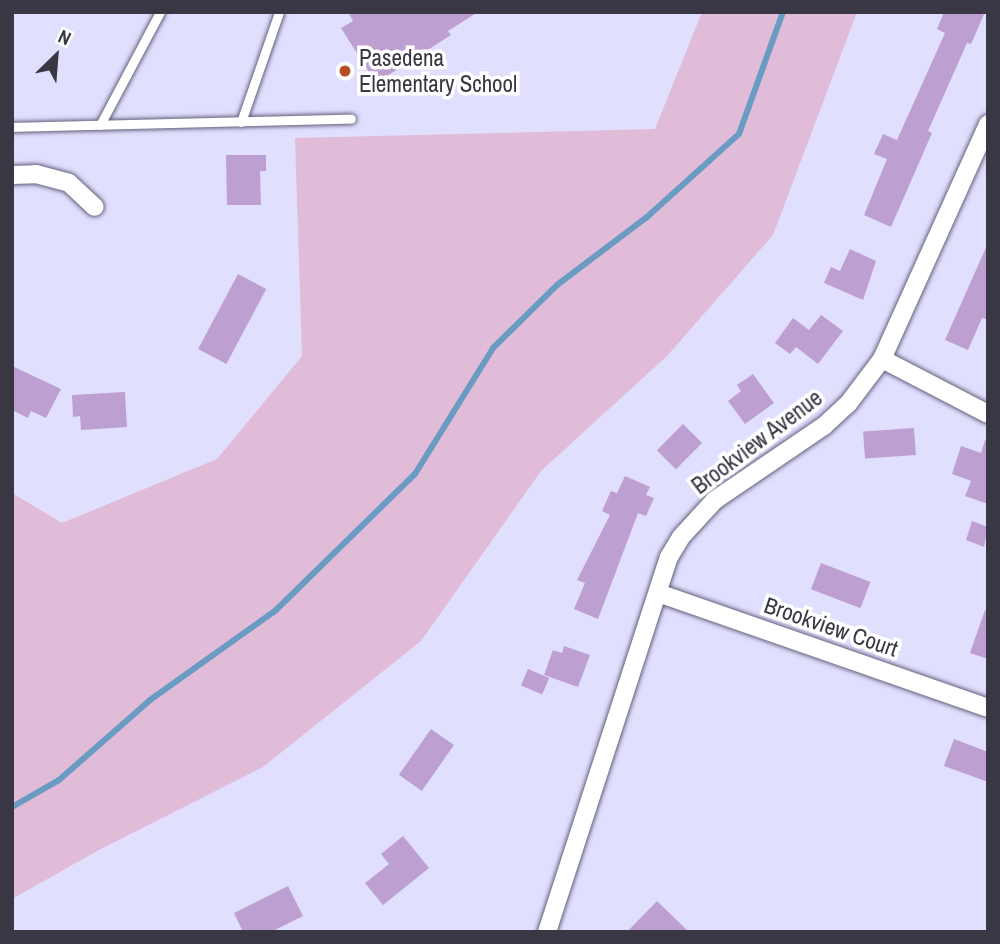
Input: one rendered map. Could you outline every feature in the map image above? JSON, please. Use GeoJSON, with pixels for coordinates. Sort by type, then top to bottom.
{"type":"FeatureCollection","features":[{"type":"Feature","properties":{"kind":"street","name":"Brookview Avenue"},"geometry":{"type":"LineString","coordinates":[[547,932],[669,557],[694,521],[715,500],[824,426],[848,404],[882,359],[988,124]]}},
{"type":"Feature","properties":{"kind":"street"},"geometry":{"type":"LineString","coordinates":[[12,175],[36,174],[69,183],[95,207]]}},
{"type":"Feature","properties":{"kind":"street"},"geometry":{"type":"LineString","coordinates":[[882,359],[988,414]]}},
{"type":"Feature","properties":{"kind":"street","name":"Brookview Court"},"geometry":{"type":"LineString","coordinates":[[658,593],[988,708]]}},
{"type":"Feature","properties":{"kind":"lane"},"geometry":{"type":"LineString","coordinates":[[100,125],[160,12]]}},
{"type":"Feature","properties":{"kind":"lane"},"geometry":{"type":"LineString","coordinates":[[241,122],[279,12]]}},
{"type":"Feature","properties":{"kind":"lane"},"geometry":{"type":"LineString","coordinates":[[12,127],[351,119]]}},
{"type":"Feature","properties":{"kind":"shaded area"},"geometry":{"type":"Polygon","coordinates":[[[702,12],[857,12],[773,235],[667,356],[541,471],[421,641],[263,767],[99,850],[12,899],[12,493],[62,523],[217,459],[302,356],[295,138],[655,129],[702,12]]]}},
{"type":"Feature","properties":{"kind":"building"},"geometry":{"type":"Polygon","coordinates":[[[348,12],[478,12],[448,31],[451,35],[376,83],[341,28],[353,21],[348,12]]]}},
{"type":"Feature","properties":{"kind":"building"},"geometry":{"type":"Polygon","coordinates":[[[944,12],[985,12],[971,44],[967,43],[928,131],[932,133],[891,227],[864,215],[887,159],[874,154],[883,134],[897,140],[945,33],[937,29],[944,12]]]}},
{"type":"Feature","properties":{"kind":"building"},"geometry":{"type":"Polygon","coordinates":[[[226,155],[266,155],[266,171],[260,171],[261,205],[227,205],[226,155]]]}},
{"type":"Feature","properties":{"kind":"building"},"geometry":{"type":"Polygon","coordinates":[[[988,243],[988,320],[982,318],[968,350],[945,340],[988,243]]]}},
{"type":"Feature","properties":{"kind":"building"},"geometry":{"type":"Polygon","coordinates":[[[850,249],[876,261],[863,300],[824,283],[831,267],[840,271],[850,249]]]}},
{"type":"Feature","properties":{"kind":"building"},"geometry":{"type":"Polygon","coordinates":[[[238,274],[266,289],[226,364],[198,349],[238,274]]]}},
{"type":"Feature","properties":{"kind":"building"},"geometry":{"type":"Polygon","coordinates":[[[821,315],[843,331],[818,364],[796,347],[790,354],[775,343],[793,318],[809,330],[821,315]]]}},
{"type":"Feature","properties":{"kind":"building"},"geometry":{"type":"Polygon","coordinates":[[[12,366],[61,389],[46,418],[31,411],[28,418],[12,410],[12,366]]]}},
{"type":"Feature","properties":{"kind":"building"},"geometry":{"type":"Polygon","coordinates":[[[753,374],[774,403],[745,424],[728,401],[741,391],[737,385],[753,374]]]}},
{"type":"Feature","properties":{"kind":"building"},"geometry":{"type":"Polygon","coordinates":[[[125,392],[127,427],[81,430],[80,416],[73,417],[72,395],[125,392]]]}},
{"type":"Feature","properties":{"kind":"building"},"geometry":{"type":"Polygon","coordinates":[[[683,424],[702,443],[676,469],[657,450],[683,424]]]}},
{"type":"Feature","properties":{"kind":"building"},"geometry":{"type":"Polygon","coordinates":[[[914,428],[916,455],[865,458],[863,432],[914,428]]]}},
{"type":"Feature","properties":{"kind":"building"},"geometry":{"type":"Polygon","coordinates":[[[985,440],[988,440],[988,504],[965,496],[971,481],[952,474],[961,446],[981,453],[985,440]]]}},
{"type":"Feature","properties":{"kind":"building"},"geometry":{"type":"Polygon","coordinates":[[[625,476],[650,487],[646,495],[654,498],[646,516],[638,513],[598,619],[574,609],[585,583],[577,580],[610,515],[602,511],[611,491],[617,493],[625,476]]]}},
{"type":"Feature","properties":{"kind":"building"},"geometry":{"type":"Polygon","coordinates":[[[972,521],[988,527],[984,547],[966,540],[972,521]]]}},
{"type":"Feature","properties":{"kind":"building"},"geometry":{"type":"Polygon","coordinates":[[[821,563],[870,582],[860,608],[811,589],[821,563]]]}},
{"type":"Feature","properties":{"kind":"building"},"geometry":{"type":"Polygon","coordinates":[[[985,610],[988,611],[988,659],[970,653],[985,610]]]}},
{"type":"Feature","properties":{"kind":"building"},"geometry":{"type":"Polygon","coordinates":[[[564,646],[590,655],[578,687],[544,675],[553,650],[562,653],[564,646]]]}},
{"type":"Feature","properties":{"kind":"building"},"geometry":{"type":"Polygon","coordinates":[[[528,669],[549,678],[542,695],[521,686],[528,669]]]}},
{"type":"Feature","properties":{"kind":"building"},"geometry":{"type":"Polygon","coordinates":[[[431,729],[454,745],[422,791],[399,775],[431,729]]]}},
{"type":"Feature","properties":{"kind":"building"},"geometry":{"type":"Polygon","coordinates":[[[954,739],[988,752],[988,782],[944,766],[954,739]]]}},
{"type":"Feature","properties":{"kind":"building"},"geometry":{"type":"Polygon","coordinates":[[[403,836],[429,868],[383,905],[365,883],[389,864],[381,854],[403,836]]]}},
{"type":"Feature","properties":{"kind":"building"},"geometry":{"type":"Polygon","coordinates":[[[288,886],[303,916],[271,932],[243,932],[234,913],[288,886]]]}},
{"type":"Feature","properties":{"kind":"building"},"geometry":{"type":"Polygon","coordinates":[[[657,901],[689,932],[627,932],[657,901]]]}},
{"type":"Feature","properties":{"kind":"waterway"},"geometry":{"type":"LineString","coordinates":[[12,807],[59,780],[150,700],[276,610],[415,474],[493,348],[557,285],[647,217],[739,134],[783,12]]}},
{"type":"Feature","properties":{"kind":"place","name":"Pasedena Elementary School"},"geometry":{"type":"Point","coordinates":[345,71]}}]}
